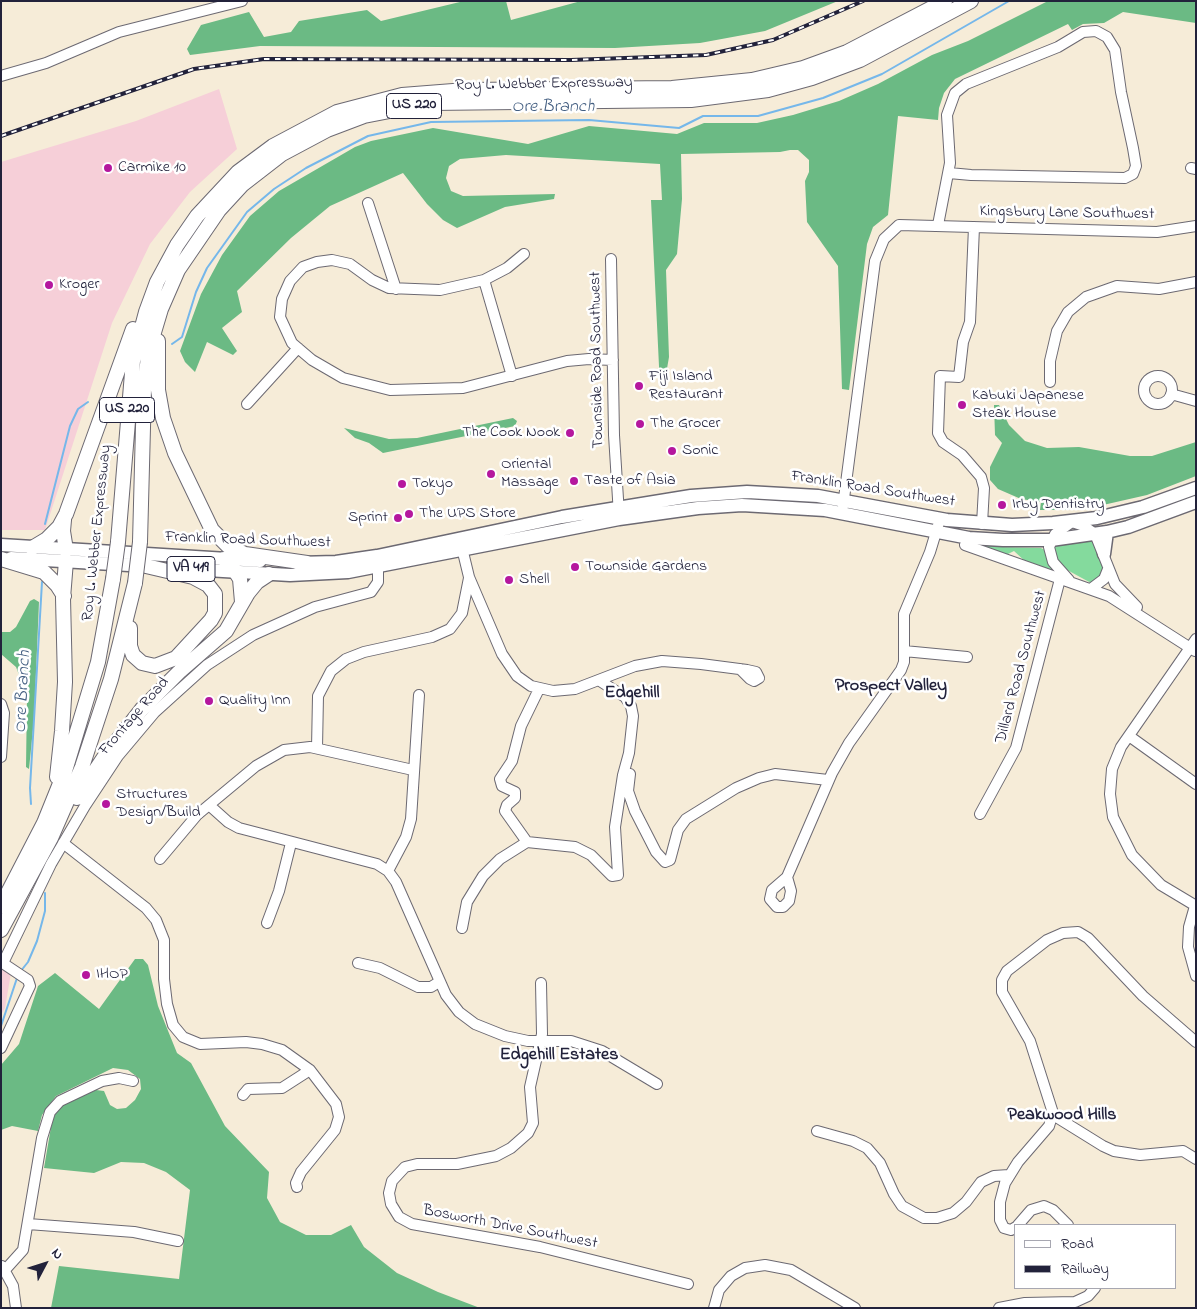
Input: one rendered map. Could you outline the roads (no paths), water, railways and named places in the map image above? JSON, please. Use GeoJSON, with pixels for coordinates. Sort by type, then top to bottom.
{"type":"FeatureCollection","features":[{"type":"Feature","properties":{"kind":"highway","name":"Roy L. Webber Expressway"},"geometry":{"type":"LineString","coordinates":[[44,823],[66,771],[90,695],[113,580],[118,542],[133,361],[146,312],[157,282],[177,246],[197,216],[238,172],[273,146],[337,112],[383,98],[434,92],[672,88],[752,80],[803,68],[847,52],[945,1]]}},
{"type":"Feature","properties":{"kind":"highway","name":"Roy L. Webber Expressway"},"geometry":{"type":"LineString","coordinates":[[57,841],[91,744],[129,613],[135,583],[140,542],[144,390],[149,349],[161,309],[178,270],[190,250],[228,200],[255,174],[282,154],[343,123],[378,112],[431,104],[692,100],[768,90],[812,78],[860,60],[971,1]]}},
{"type":"Feature","properties":{"kind":"highway"},"geometry":{"type":"LineString","coordinates":[[44,823],[56,781],[62,731],[66,555],[62,531],[66,514],[134,325],[157,282]]}},
{"type":"Feature","properties":{"kind":"highway"},"geometry":{"type":"LineString","coordinates":[[161,309],[157,365],[161,412],[175,453],[204,517],[219,538],[236,550],[255,556],[307,563]]}},
{"type":"Feature","properties":{"kind":"highway"},"geometry":{"type":"LineString","coordinates":[[32,548],[53,533],[66,514]]}},
{"type":"Feature","properties":{"kind":"highway"},"geometry":{"type":"LineString","coordinates":[[1,558],[6,562],[36,567],[57,585],[64,596]]}},
{"type":"Feature","properties":{"kind":"highway"},"geometry":{"type":"LineString","coordinates":[[224,559],[236,572],[242,585],[242,602]]}},
{"type":"Feature","properties":{"kind":"highway"},"geometry":{"type":"LineString","coordinates":[[129,613],[130,646],[133,655],[142,663],[155,666],[176,658],[211,620],[215,613],[215,594],[208,585],[193,578],[146,566]]}},
{"type":"Feature","properties":{"kind":"highway"},"geometry":{"type":"LineString","coordinates":[[57,841],[105,756],[128,725],[164,686],[226,632],[242,602],[257,582],[270,574]]}},
{"type":"Feature","properties":{"kind":"highway","name":"US 220"},"geometry":{"type":"LineString","coordinates":[[1,906],[44,823]]}},
{"type":"Feature","properties":{"kind":"highway","name":"US 220"},"geometry":{"type":"LineString","coordinates":[[1,930],[57,841]]}},
{"type":"Feature","properties":{"kind":"main road","name":"Franklin Road Southwest"},"geometry":{"type":"LineString","coordinates":[[270,574],[324,574],[461,544],[619,513],[742,505],[843,506],[982,524],[1022,525],[1072,522],[1143,507],[1196,488]]}},
{"type":"Feature","properties":{"kind":"main road","name":"Franklin Road Southwest"},"geometry":{"type":"LineString","coordinates":[[843,506],[937,533],[1002,540],[1051,540],[1101,533],[1150,521],[1196,502]]}},
{"type":"Feature","properties":{"kind":"main road"},"geometry":{"type":"LineString","coordinates":[[1101,533],[1104,554]]}},
{"type":"Feature","properties":{"kind":"main road","name":"VA 419"},"geometry":{"type":"LineString","coordinates":[[1,545],[146,566],[270,574]]}},
{"type":"Feature","properties":{"kind":"main road","name":"Franklin Road Southwest"},"geometry":{"type":"LineString","coordinates":[[66,555],[307,563],[378,562]]}},
{"type":"Feature","properties":{"kind":"main road","name":"VA 419"},"geometry":{"type":"LineString","coordinates":[[1,558],[66,555]]}},
{"type":"Feature","properties":{"kind":"street"},"geometry":{"type":"LineString","coordinates":[[1,76],[46,63],[114,34],[242,1]]}},
{"type":"Feature","properties":{"kind":"street"},"geometry":{"type":"LineString","coordinates":[[938,226],[942,197],[949,173],[947,115],[951,100],[960,88],[986,74],[1058,47],[1078,34],[1096,31],[1107,37],[1115,50],[1121,92],[1133,148],[1135,170],[1129,177],[971,175],[949,173]]}},
{"type":"Feature","properties":{"kind":"street"},"geometry":{"type":"LineString","coordinates":[[368,203],[396,289]]}},
{"type":"Feature","properties":{"kind":"street","name":"Kingsbury Lane Southwest"},"geometry":{"type":"LineString","coordinates":[[843,506],[854,412],[878,252],[884,239],[899,226],[1157,232],[1196,226]]}},
{"type":"Feature","properties":{"kind":"street"},"geometry":{"type":"LineString","coordinates":[[974,227],[970,322],[964,342],[959,378],[940,376],[938,433],[943,442],[962,455],[981,477],[984,488],[982,524]]}},
{"type":"Feature","properties":{"kind":"street"},"geometry":{"type":"LineString","coordinates":[[524,254],[506,268],[484,280],[440,290],[396,289],[380,285],[358,269],[341,262],[323,260],[303,268],[286,288],[280,308],[283,326],[298,348],[320,365],[343,378],[390,390],[448,390],[478,386],[567,361],[589,359],[613,360]]}},
{"type":"Feature","properties":{"kind":"street","name":"Townside Road Southwest"},"geometry":{"type":"LineString","coordinates":[[611,259],[619,513]]}},
{"type":"Feature","properties":{"kind":"street"},"geometry":{"type":"LineString","coordinates":[[484,280],[512,376]]}},
{"type":"Feature","properties":{"kind":"street"},"geometry":{"type":"LineString","coordinates":[[1050,382],[1050,361],[1057,332],[1068,312],[1081,300],[1095,292],[1118,286],[1159,289],[1196,282]]}},
{"type":"Feature","properties":{"kind":"street"},"geometry":{"type":"LineString","coordinates":[[247,404],[298,348]]}},
{"type":"Feature","properties":{"kind":"street"},"geometry":{"type":"LineString","coordinates":[[1171,394],[1196,401]]}},
{"type":"Feature","properties":{"kind":"street"},"geometry":{"type":"LineString","coordinates":[[787,877],[828,780],[849,743],[898,677],[904,662],[904,614],[937,533],[940,519]]}},
{"type":"Feature","properties":{"kind":"street"},"geometry":{"type":"LineString","coordinates":[[1074,583],[1062,575],[1053,562],[1049,548],[1051,540],[1059,530],[1072,522],[1101,533]]}},
{"type":"Feature","properties":{"kind":"street"},"geometry":{"type":"LineString","coordinates":[[461,544],[469,577],[506,663],[521,680],[539,689],[562,691],[600,681],[635,666],[662,661],[740,669]]}},
{"type":"Feature","properties":{"kind":"street"},"geometry":{"type":"LineString","coordinates":[[965,545],[1060,579],[1092,588],[1194,646],[1129,736],[1116,758],[1110,780],[1113,817],[1126,844],[1142,866],[1161,885],[1195,906],[1189,928],[1188,947],[1196,976]]}},
{"type":"Feature","properties":{"kind":"street"},"geometry":{"type":"LineString","coordinates":[[1104,554],[1108,569],[1122,593],[1154,623]]}},
{"type":"Feature","properties":{"kind":"street","name":"Frontage Road"},"geometry":{"type":"LineString","coordinates":[[2,962],[57,841],[118,756],[155,712],[187,681],[230,650],[275,624],[315,607],[371,592],[377,585],[378,562]]}},
{"type":"Feature","properties":{"kind":"street"},"geometry":{"type":"LineString","coordinates":[[1092,588],[1104,579],[1108,569]]}},
{"type":"Feature","properties":{"kind":"street"},"geometry":{"type":"LineString","coordinates":[[317,748],[318,696],[331,671],[346,659],[358,653],[432,637],[450,629],[462,613],[469,577]]}},
{"type":"Feature","properties":{"kind":"street","name":"Dillard Road Southwest"},"geometry":{"type":"LineString","coordinates":[[980,814],[1011,761],[1019,741],[1060,579]]}},
{"type":"Feature","properties":{"kind":"street"},"geometry":{"type":"LineString","coordinates":[[904,651],[967,657]]}},
{"type":"Feature","properties":{"kind":"street"},"geometry":{"type":"LineString","coordinates":[[462,928],[467,902],[482,876],[500,859],[527,842],[574,847],[591,855],[614,877],[619,872],[615,827],[632,737],[633,716],[631,706],[622,694],[600,681]]}},
{"type":"Feature","properties":{"kind":"street"},"geometry":{"type":"LineString","coordinates":[[527,842],[505,811],[507,805],[515,798],[515,792],[502,786],[500,779],[512,761],[520,726],[539,689]]}},
{"type":"Feature","properties":{"kind":"street"},"geometry":{"type":"LineString","coordinates":[[388,871],[410,828],[419,695]]}},
{"type":"Feature","properties":{"kind":"street"},"geometry":{"type":"LineString","coordinates":[[1,704],[4,713],[1,757]]}},
{"type":"Feature","properties":{"kind":"street"},"geometry":{"type":"LineString","coordinates":[[1129,736],[1196,784]]}},
{"type":"Feature","properties":{"kind":"street"},"geometry":{"type":"LineString","coordinates":[[160,859],[190,822],[209,804],[274,754],[299,747],[317,748],[413,770]]}},
{"type":"Feature","properties":{"kind":"street"},"geometry":{"type":"LineString","coordinates":[[627,761],[630,774],[630,796],[652,844],[665,862],[670,860],[678,830],[686,819],[736,788],[759,778],[775,774],[828,780]]}},
{"type":"Feature","properties":{"kind":"street"},"geometry":{"type":"LineString","coordinates":[[209,804],[228,822],[239,828],[377,864],[388,871],[396,882],[439,982],[452,1004],[475,1024],[505,1036],[541,1041],[571,1041],[602,1051],[657,1084]]}},
{"type":"Feature","properties":{"kind":"street"},"geometry":{"type":"LineString","coordinates":[[57,841],[146,908],[156,920],[164,940],[164,980],[167,1004],[173,1024],[183,1036],[200,1044],[230,1041],[262,1044],[291,1055],[310,1070],[336,1104],[339,1117],[333,1133],[301,1172],[296,1183],[297,1187]]}},
{"type":"Feature","properties":{"kind":"street"},"geometry":{"type":"LineString","coordinates":[[267,923],[279,892],[291,843]]}},
{"type":"Feature","properties":{"kind":"street"},"geometry":{"type":"LineString","coordinates":[[1014,1228],[1011,1230],[1004,1228],[1000,1220],[1002,1192],[1009,1175],[1049,1126],[1053,1115],[1052,1106],[1030,1041],[1004,997],[1002,985],[1007,970],[1047,940],[1067,932],[1084,934],[1143,996],[1196,1042]]}},
{"type":"Feature","properties":{"kind":"street"},"geometry":{"type":"LineString","coordinates":[[1,1048],[30,986],[25,978],[2,962]]}},
{"type":"Feature","properties":{"kind":"street"},"geometry":{"type":"LineString","coordinates":[[358,963],[380,968],[418,987],[430,987],[439,982]]}},
{"type":"Feature","properties":{"kind":"street","name":"Bosworth Drive Southwest"},"geometry":{"type":"LineString","coordinates":[[541,983],[541,1041],[530,1087],[533,1123],[528,1133],[511,1148],[496,1156],[457,1164],[416,1164],[405,1167],[394,1177],[390,1186],[389,1198],[394,1211],[412,1224],[540,1247],[688,1284]]}},
{"type":"Feature","properties":{"kind":"street"},"geometry":{"type":"LineString","coordinates":[[243,1094],[248,1089],[282,1088],[310,1070]]}},
{"type":"Feature","properties":{"kind":"street"},"geometry":{"type":"LineString","coordinates":[[16,1308],[15,1293],[3,1268],[23,1250],[42,1138],[47,1120],[56,1104],[102,1081],[119,1078],[133,1081]]}},
{"type":"Feature","properties":{"kind":"street"},"geometry":{"type":"LineString","coordinates":[[1053,1115],[1114,1151],[1140,1155],[1183,1152],[1196,1159]]}},
{"type":"Feature","properties":{"kind":"street"},"geometry":{"type":"LineString","coordinates":[[816,1131],[854,1142],[867,1148],[880,1163],[894,1194],[902,1206],[924,1218],[937,1218],[953,1213],[966,1202],[981,1182],[994,1176],[1009,1175]]}},
{"type":"Feature","properties":{"kind":"street"},"geometry":{"type":"LineString","coordinates":[[1019,1224],[1031,1210],[1044,1206],[1053,1210],[1067,1224]]}},
{"type":"Feature","properties":{"kind":"street"},"geometry":{"type":"LineString","coordinates":[[28,1224],[134,1232],[178,1241]]}},
{"type":"Feature","properties":{"kind":"street"},"geometry":{"type":"LineString","coordinates":[[714,1308],[719,1290],[731,1276],[745,1268],[765,1265],[791,1270],[855,1308]]}},
{"type":"Feature","properties":{"kind":"street"},"geometry":{"type":"LineString","coordinates":[[998,1308],[1020,1303],[1075,1302],[1088,1296],[1094,1289]]}},
{"type":"Feature","properties":{"kind":"waterway","name":"Ore Branch"},"geometry":{"type":"LineString","coordinates":[[172,344],[182,337],[196,292],[207,268],[247,212],[274,189],[306,168],[368,136],[431,122],[589,120],[679,128],[703,116],[758,116],[823,98],[882,74],[1009,1]]}},
{"type":"Feature","properties":{"kind":"waterway","name":"Ore Branch"},"geometry":{"type":"LineString","coordinates":[[45,524],[70,426],[78,409],[88,402]]}},
{"type":"Feature","properties":{"kind":"waterway","name":"Ore Branch"},"geometry":{"type":"LineString","coordinates":[[31,804],[30,788],[42,582]]}},
{"type":"Feature","properties":{"kind":"waterway","name":"Ore Branch"},"geometry":{"type":"LineString","coordinates":[[20,972],[28,962],[37,941],[45,911],[45,893]]}},
{"type":"Feature","properties":{"kind":"waterway","name":"Ore Branch"},"geometry":{"type":"LineString","coordinates":[[1,1026],[17,978]]}},
{"type":"Feature","properties":{"kind":"railway"},"geometry":{"type":"LineString","coordinates":[[1,136],[194,69],[264,59],[571,60],[706,55],[773,40],[863,1]]}},
{"type":"Feature","properties":{"kind":"place","name":"Carmike 10"},"geometry":{"type":"Point","coordinates":[108,168]}},
{"type":"Feature","properties":{"kind":"place","name":"Kroger"},"geometry":{"type":"Point","coordinates":[49,285]}},
{"type":"Feature","properties":{"kind":"place","name":"Fiji Island Restaurant"},"geometry":{"type":"Point","coordinates":[639,386]}},
{"type":"Feature","properties":{"kind":"place","name":"Kabuki Japanese Steak House"},"geometry":{"type":"Point","coordinates":[962,405]}},
{"type":"Feature","properties":{"kind":"place","name":"The Grocer"},"geometry":{"type":"Point","coordinates":[640,424]}},
{"type":"Feature","properties":{"kind":"place","name":"The Cook Nook"},"geometry":{"type":"Point","coordinates":[570,433]}},
{"type":"Feature","properties":{"kind":"place","name":"Sonic"},"geometry":{"type":"Point","coordinates":[672,451]}},
{"type":"Feature","properties":{"kind":"place","name":"Oriental Massage"},"geometry":{"type":"Point","coordinates":[491,474]}},
{"type":"Feature","properties":{"kind":"place","name":"Taste of Asia"},"geometry":{"type":"Point","coordinates":[574,481]}},
{"type":"Feature","properties":{"kind":"place","name":"Tokyo"},"geometry":{"type":"Point","coordinates":[402,484]}},
{"type":"Feature","properties":{"kind":"place","name":"Irby Dentistry"},"geometry":{"type":"Point","coordinates":[1002,505]}},
{"type":"Feature","properties":{"kind":"place","name":"The UPS Store"},"geometry":{"type":"Point","coordinates":[409,514]}},
{"type":"Feature","properties":{"kind":"place","name":"Sprint"},"geometry":{"type":"Point","coordinates":[398,518]}},
{"type":"Feature","properties":{"kind":"place","name":"Townside Gardens"},"geometry":{"type":"Point","coordinates":[575,567]}},
{"type":"Feature","properties":{"kind":"place","name":"Shell"},"geometry":{"type":"Point","coordinates":[509,580]}},
{"type":"Feature","properties":{"kind":"place","name":"Quality Inn"},"geometry":{"type":"Point","coordinates":[209,701]}},
{"type":"Feature","properties":{"kind":"place","name":"Structures Design/Build"},"geometry":{"type":"Point","coordinates":[106,804]}},
{"type":"Feature","properties":{"kind":"place","name":"IHOP"},"geometry":{"type":"Point","coordinates":[86,975]}},
{"type":"Feature","properties":{"kind":"district","name":"Prospect Valley"},"geometry":{"type":"Point","coordinates":[891,687]}},
{"type":"Feature","properties":{"kind":"district","name":"Edgehill"},"geometry":{"type":"Point","coordinates":[632,694]}},
{"type":"Feature","properties":{"kind":"district","name":"Edgehill Estates"},"geometry":{"type":"Point","coordinates":[559,1056]}},
{"type":"Feature","properties":{"kind":"district","name":"Peakwood Hills"},"geometry":{"type":"Point","coordinates":[1062,1116]}}]}
